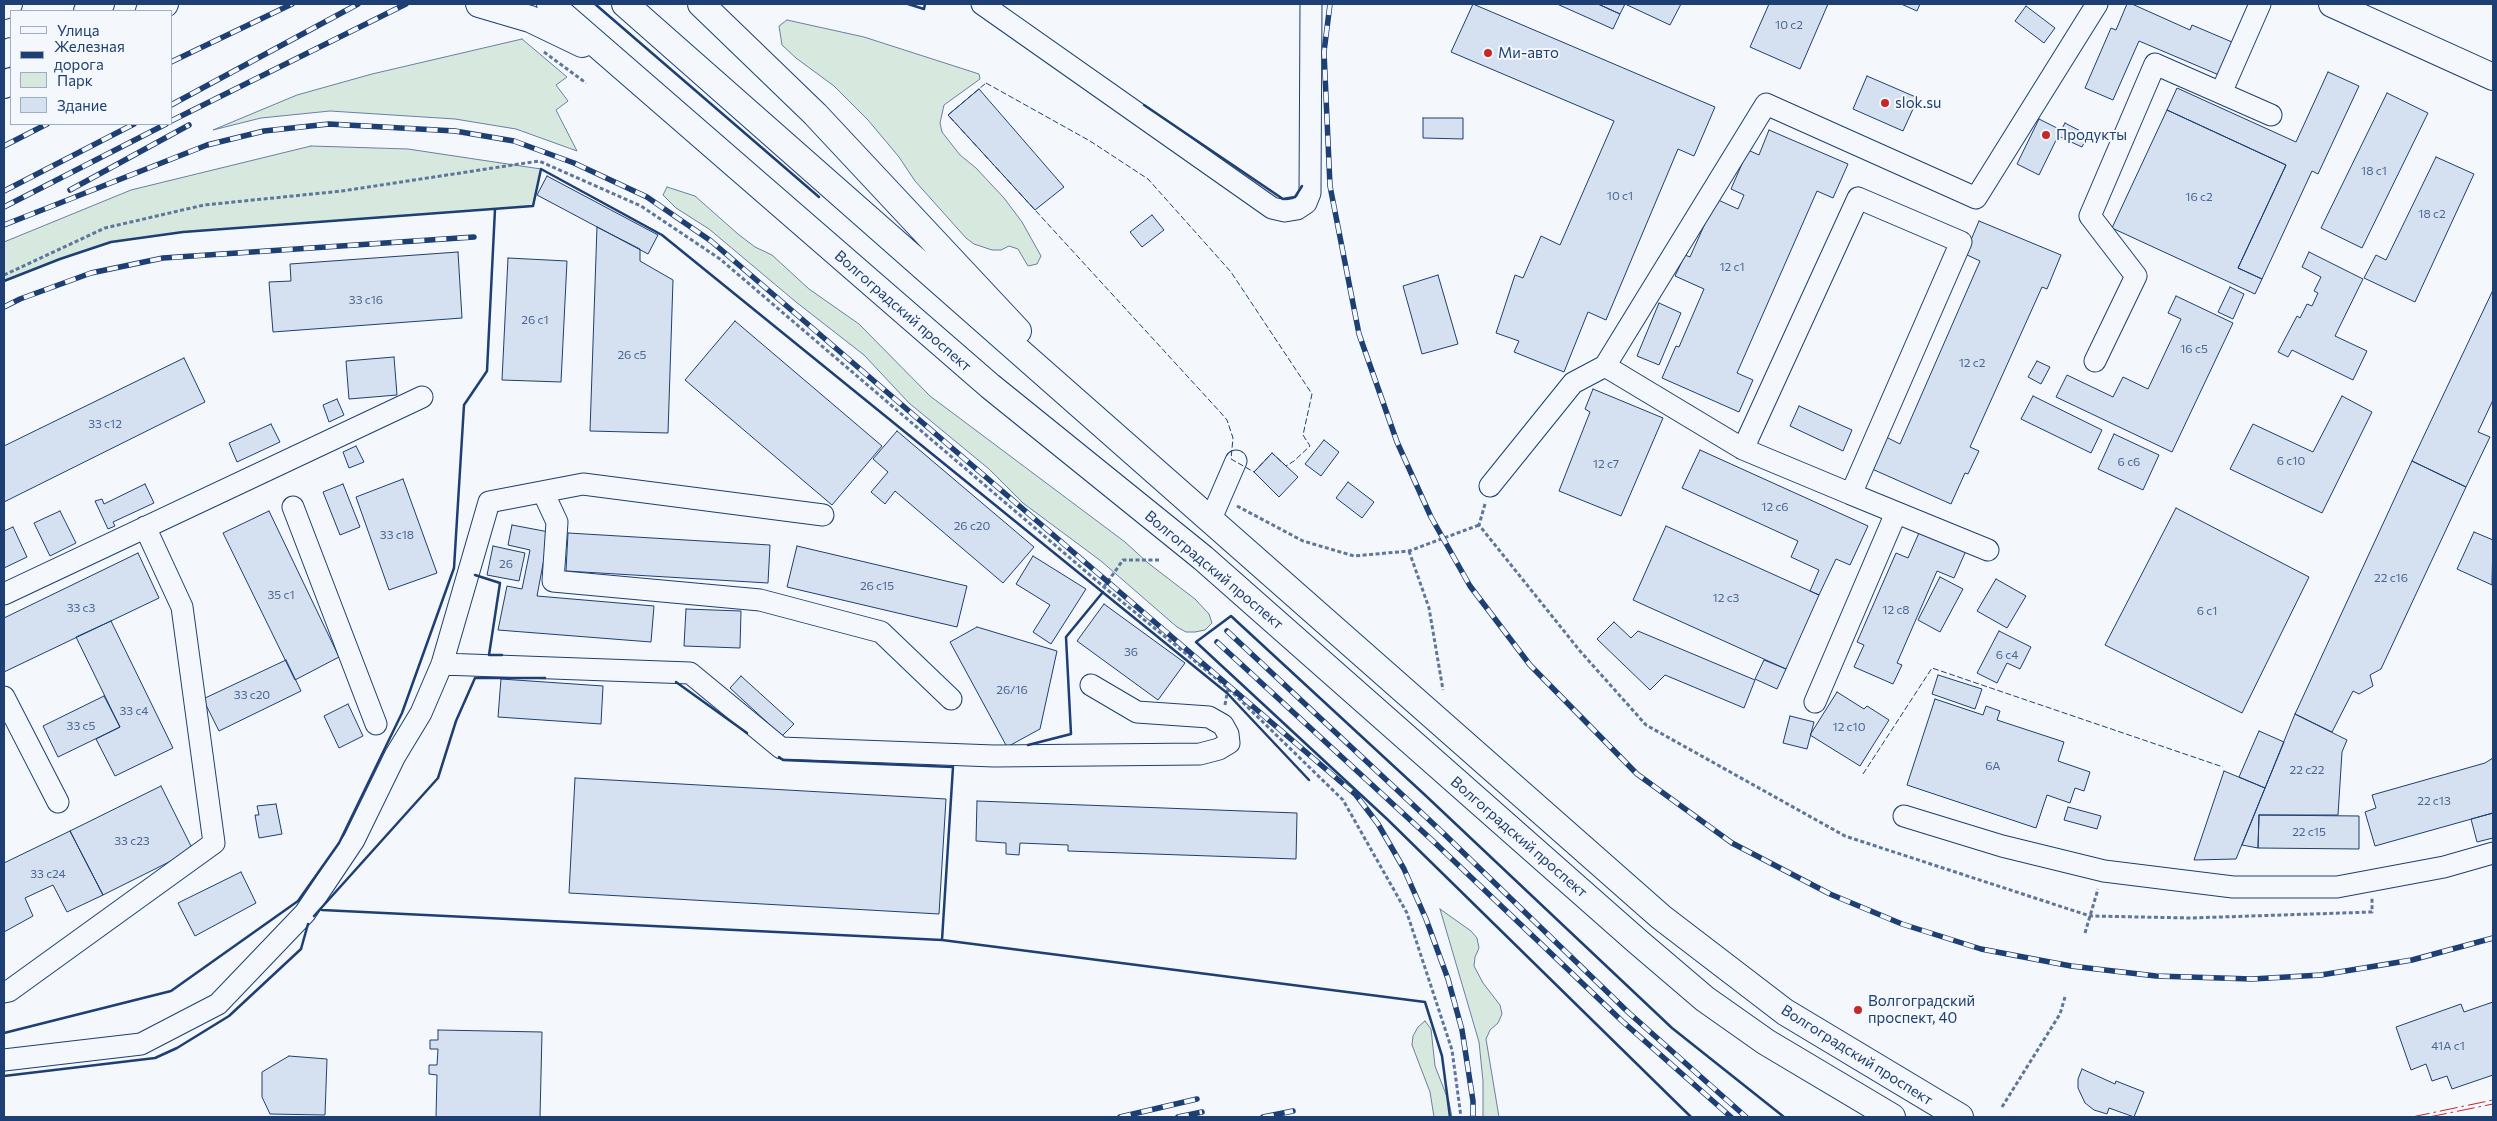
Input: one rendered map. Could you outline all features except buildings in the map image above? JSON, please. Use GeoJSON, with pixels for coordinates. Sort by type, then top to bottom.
{"type":"FeatureCollection","features":[{"type":"Feature","properties":{"kind":"main road"},"geometry":{"type":"LineString","coordinates":[[4,6],[8,4]]}},
{"type":"Feature","properties":{"kind":"main road"},"geometry":{"type":"LineString","coordinates":[[89,10],[101,4]]}},
{"type":"Feature","properties":{"kind":"main road"},"geometry":{"type":"LineString","coordinates":[[150,10],[165,4]]}},
{"type":"Feature","properties":{"kind":"main road"},"geometry":{"type":"LineString","coordinates":[[479,4],[530,20],[614,60]]}},
{"type":"Feature","properties":{"kind":"main road","name":"Волгоградский проспект"},"geometry":{"type":"LineString","coordinates":[[550,4],[990,386],[1203,558],[1629,935],[1705,999],[1766,1042],[1892,1117]]}},
{"type":"Feature","properties":{"kind":"main road","name":"Волгоградский проспект"},"geometry":{"type":"LineString","coordinates":[[625,4],[1210,521],[1669,922],[1785,1012],[1960,1117]]}},
{"type":"Feature","properties":{"kind":"main road"},"geometry":{"type":"LineString","coordinates":[[701,4],[815,114],[1126,446]]}},
{"type":"Feature","properties":{"kind":"main road"},"geometry":{"type":"LineString","coordinates":[[2332,4],[2493,77]]}},
{"type":"Feature","properties":{"kind":"lane"},"geometry":{"type":"LineString","coordinates":[[982,4],[1272,208],[1285,211],[1297,210],[1306,203],[1310,193],[1311,4]]}},
{"type":"Feature","properties":{"kind":"lane"},"geometry":{"type":"LineString","coordinates":[[2221,93],[2260,4]]}},
{"type":"Feature","properties":{"kind":"lane"},"geometry":{"type":"LineString","coordinates":[[1490,486],[1573,383],[1605,366],[1766,104],[1976,198],[2093,5]]}},
{"type":"Feature","properties":{"kind":"lane"},"geometry":{"type":"LineString","coordinates":[[2095,360],[2136,276],[2090,216],[2155,64],[2271,115]]}},
{"type":"Feature","properties":{"kind":"lane"},"geometry":{"type":"LineString","coordinates":[[1743,449],[1858,198],[1867,201],[1962,242],[1851,494]]}},
{"type":"Feature","properties":{"kind":"lane"},"geometry":{"type":"LineString","coordinates":[[1605,366],[1743,449],[1988,550]]}},
{"type":"Feature","properties":{"kind":"lane"},"geometry":{"type":"LineString","coordinates":[[4,594],[422,397]]}},
{"type":"Feature","properties":{"kind":"lane"},"geometry":{"type":"LineString","coordinates":[[1210,521],[1236,462]]}},
{"type":"Feature","properties":{"kind":"lane"},"geometry":{"type":"LineString","coordinates":[[4,1060],[141,1044],[218,1004],[304,913],[354,840],[395,756],[421,713],[442,664],[489,502],[583,484],[823,515]]}},
{"type":"Feature","properties":{"kind":"lane"},"geometry":{"type":"LineString","coordinates":[[543,492],[557,522],[553,581],[760,600],[880,632],[951,699]]}},
{"type":"Feature","properties":{"kind":"lane"},"geometry":{"type":"LineString","coordinates":[[293,507],[376,724]]}},
{"type":"Feature","properties":{"kind":"lane"},"geometry":{"type":"LineString","coordinates":[[1815,702],[1896,512]]}},
{"type":"Feature","properties":{"kind":"lane"},"geometry":{"type":"LineString","coordinates":[[4,992],[9,991],[214,843],[182,607],[145,527]]}},
{"type":"Feature","properties":{"kind":"lane"},"geometry":{"type":"LineString","coordinates":[[442,664],[690,673],[781,748],[1014,756],[1200,754],[1219,749],[1229,743],[1228,734],[1223,725],[1209,718],[1137,712],[1091,685]]}},
{"type":"Feature","properties":{"kind":"lane"},"geometry":{"type":"LineString","coordinates":[[4,697],[58,802]]}},
{"type":"Feature","properties":{"kind":"lane"},"geometry":{"type":"LineString","coordinates":[[1904,816],[2002,846],[2104,871],[2233,887],[2337,887],[2444,867],[2493,853]]}},
{"type":"Feature","properties":{"kind":"path"},"geometry":{"type":"LineString","coordinates":[[543,51],[586,83]]}},
{"type":"Feature","properties":{"kind":"path"},"geometry":{"type":"LineString","coordinates":[[4,275],[105,228],[204,205],[342,191],[540,161],[641,206],[720,259],[1104,587],[1228,688],[1343,800],[1407,913],[1452,1050],[1461,1117]]}},
{"type":"Feature","properties":{"kind":"path"},"geometry":{"type":"LineString","coordinates":[[1479,525],[1490,486]]}},
{"type":"Feature","properties":{"kind":"path"},"geometry":{"type":"LineString","coordinates":[[1221,497],[1303,542],[1354,556],[1409,552],[1479,525]]}},
{"type":"Feature","properties":{"kind":"path"},"geometry":{"type":"LineString","coordinates":[[1479,525],[1580,652],[1646,725],[1845,836],[2090,916],[2191,918],[2372,912]]}},
{"type":"Feature","properties":{"kind":"path"},"geometry":{"type":"LineString","coordinates":[[1409,552],[1429,608],[1443,690]]}},
{"type":"Feature","properties":{"kind":"path"},"geometry":{"type":"LineString","coordinates":[[1104,587],[1123,560],[1161,560]]}},
{"type":"Feature","properties":{"kind":"path"},"geometry":{"type":"LineString","coordinates":[[2085,933],[2104,871]]}},
{"type":"Feature","properties":{"kind":"path"},"geometry":{"type":"LineString","coordinates":[[2002,1107],[2060,1014],[2065,997]]}},
{"type":"Feature","properties":{"kind":"green space"},"geometry":{"type":"Polygon","coordinates":[[[787,20],[864,37],[979,74],[980,79],[944,105],[940,123],[942,132],[960,155],[976,168],[1004,198],[1022,222],[1041,256],[1037,264],[1028,266],[1018,249],[1009,246],[1001,250],[992,250],[974,244],[966,238],[915,181],[899,157],[868,120],[834,86],[796,58],[782,45],[779,26],[787,20]]]}},
{"type":"Feature","properties":{"kind":"green space"},"geometry":{"type":"Polygon","coordinates":[[[522,39],[567,77],[556,85],[568,101],[556,110],[577,151],[516,129],[455,119],[330,111],[261,118],[213,130],[297,95],[372,74],[522,39]]]}},
{"type":"Feature","properties":{"kind":"green space"},"geometry":{"type":"Polygon","coordinates":[[[311,146],[408,149],[541,169],[533,206],[183,232],[111,242],[4,281],[4,242],[131,190],[311,146]]]}},
{"type":"Feature","properties":{"kind":"green space"},"geometry":{"type":"Polygon","coordinates":[[[667,187],[695,196],[738,234],[755,247],[772,255],[809,289],[859,324],[930,396],[1125,542],[1148,563],[1195,599],[1209,614],[1212,623],[1205,630],[1195,632],[1186,632],[1177,627],[1101,561],[1023,503],[989,469],[909,403],[864,355],[796,302],[709,229],[676,208],[663,195],[667,187]]]}},
{"type":"Feature","properties":{"kind":"green space"},"geometry":{"type":"Polygon","coordinates":[[[1440,909],[1471,931],[1477,938],[1479,948],[1474,966],[1483,983],[1500,1005],[1502,1014],[1486,1039],[1499,1117],[1483,1117],[1483,1081],[1479,1042],[1440,909]]]}},
{"type":"Feature","properties":{"kind":"green space"},"geometry":{"type":"Polygon","coordinates":[[[1425,1021],[1431,1029],[1435,1066],[1449,1102],[1452,1117],[1434,1117],[1430,1092],[1412,1045],[1413,1036],[1418,1027],[1425,1021]]]}},
{"type":"Feature","properties":{"kind":"railway"},"geometry":{"type":"LineString","coordinates":[[172,62],[292,4]]}},
{"type":"Feature","properties":{"kind":"railway"},"geometry":{"type":"LineString","coordinates":[[172,104],[358,4]]}},
{"type":"Feature","properties":{"kind":"railway"},"geometry":{"type":"LineString","coordinates":[[172,121],[406,4]]}},
{"type":"Feature","properties":{"kind":"railway"},"geometry":{"type":"LineString","coordinates":[[1330,4],[1324,52],[1330,186],[1359,334],[1397,442],[1431,517],[1470,586],[1530,665],[1637,774],[1732,843],[1830,894],[1902,924],[1981,949],[2071,966],[2156,976],[2252,979],[2321,975],[2412,960],[2493,938]]}},
{"type":"Feature","properties":{"kind":"railway"},"geometry":{"type":"LineString","coordinates":[[4,225],[207,145],[264,131],[329,124],[455,131],[514,141],[574,163],[647,197],[711,241],[1356,795],[1378,824],[1404,869],[1426,919],[1448,979],[1462,1030],[1473,1101],[1473,1117]]}},
{"type":"Feature","properties":{"kind":"railway"},"geometry":{"type":"LineString","coordinates":[[4,146],[45,125]]}},
{"type":"Feature","properties":{"kind":"railway"},"geometry":{"type":"LineString","coordinates":[[4,191],[132,125]]}},
{"type":"Feature","properties":{"kind":"railway"},"geometry":{"type":"LineString","coordinates":[[4,207],[164,125]]}},
{"type":"Feature","properties":{"kind":"railway"},"geometry":{"type":"LineString","coordinates":[[70,190],[189,125]]}},
{"type":"Feature","properties":{"kind":"railway"},"geometry":{"type":"LineString","coordinates":[[4,307],[20,299],[91,273],[163,258],[474,237]]}},
{"type":"Feature","properties":{"kind":"railway"},"geometry":{"type":"LineString","coordinates":[[1227,631],[1441,831],[1629,1013],[1746,1117]]}},
{"type":"Feature","properties":{"kind":"railway"},"geometry":{"type":"LineString","coordinates":[[1217,642],[1433,841],[1622,1021],[1731,1117]]}},
{"type":"Feature","properties":{"kind":"railway"},"geometry":{"type":"LineString","coordinates":[[1120,1117],[1197,1099]]}},
{"type":"Feature","properties":{"kind":"railway"},"geometry":{"type":"LineString","coordinates":[[1263,1117],[1293,1111]]}},
{"type":"Feature","properties":{"kind":"railway"},"geometry":{"type":"LineString","coordinates":[[1178,1117],[1202,1112]]}},
{"type":"Feature","properties":{"kind":"fence"},"geometry":{"type":"LineString","coordinates":[[986,83],[1090,141],[1148,179],[1231,272],[1312,394],[1303,435],[1310,446],[1294,461],[1286,466],[1272,453],[1254,472],[1231,459],[1233,438],[1227,420],[948,115],[986,83]]}},
{"type":"Feature","properties":{"kind":"fence"},"geometry":{"type":"LineString","coordinates":[[1863,774],[1932,668],[2223,767]]}},
{"type":"Feature","properties":{"kind":"wall"},"geometry":{"type":"LineString","coordinates":[[595,4],[819,197]]}},
{"type":"Feature","properties":{"kind":"wall"},"geometry":{"type":"LineString","coordinates":[[908,4],[924,9],[925,4]]}},
{"type":"Feature","properties":{"kind":"wall"},"geometry":{"type":"LineString","coordinates":[[1144,105],[1283,199],[1295,197],[1302,186]]}},
{"type":"Feature","properties":{"kind":"wall"},"geometry":{"type":"LineString","coordinates":[[4,281],[111,242],[183,232],[533,206],[541,169],[662,235],[1227,693],[1309,780]]}},
{"type":"Feature","properties":{"kind":"wall"},"geometry":{"type":"LineString","coordinates":[[4,1033],[171,991],[298,901],[339,843],[402,713],[454,568],[464,405],[487,371],[495,209]]}},
{"type":"Feature","properties":{"kind":"wall"},"geometry":{"type":"LineString","coordinates":[[475,575],[500,583],[489,655],[502,655]]}},
{"type":"Feature","properties":{"kind":"wall"},"geometry":{"type":"LineString","coordinates":[[1028,745],[1071,734],[1066,637],[1103,592]]}},
{"type":"Feature","properties":{"kind":"wall"},"geometry":{"type":"LineString","coordinates":[[1691,1117],[1387,819],[1196,642],[1231,616],[1425,795],[1672,1028],[1784,1117]]}},
{"type":"Feature","properties":{"kind":"wall"},"geometry":{"type":"LineString","coordinates":[[314,916],[438,778],[456,721],[475,678],[545,678]]}},
{"type":"Feature","properties":{"kind":"wall"},"geometry":{"type":"LineString","coordinates":[[676,682],[747,733]]}},
{"type":"Feature","properties":{"kind":"wall"},"geometry":{"type":"LineString","coordinates":[[779,757],[783,760],[953,767],[942,940]]}},
{"type":"Feature","properties":{"kind":"wall"},"geometry":{"type":"LineString","coordinates":[[322,910],[942,940],[1425,1002],[1442,1056],[1450,1117]]}},
{"type":"Feature","properties":{"kind":"wall"},"geometry":{"type":"LineString","coordinates":[[4,1076],[155,1058],[177,1048],[229,1016],[301,949],[308,924]]}},
{"type":"Feature","properties":{"kind":"power"},"geometry":{"type":"LineString","coordinates":[[2412,1117],[2493,1100]]}},
{"type":"Feature","properties":{"kind":"power"},"geometry":{"type":"LineString","coordinates":[[2429,1117],[2493,1104]]}},
{"type":"Feature","properties":{"kind":"place","name":"Ми-авто"},"geometry":{"type":"Point","coordinates":[1488,53]}},
{"type":"Feature","properties":{"kind":"place","name":"slok.su"},"geometry":{"type":"Point","coordinates":[1885,103]}},
{"type":"Feature","properties":{"kind":"place","name":"Продукты"},"geometry":{"type":"Point","coordinates":[2046,135]}},
{"type":"Feature","properties":{"kind":"place","name":"Волгоградский проспект, 40"},"geometry":{"type":"Point","coordinates":[1858,1010]}}]}
